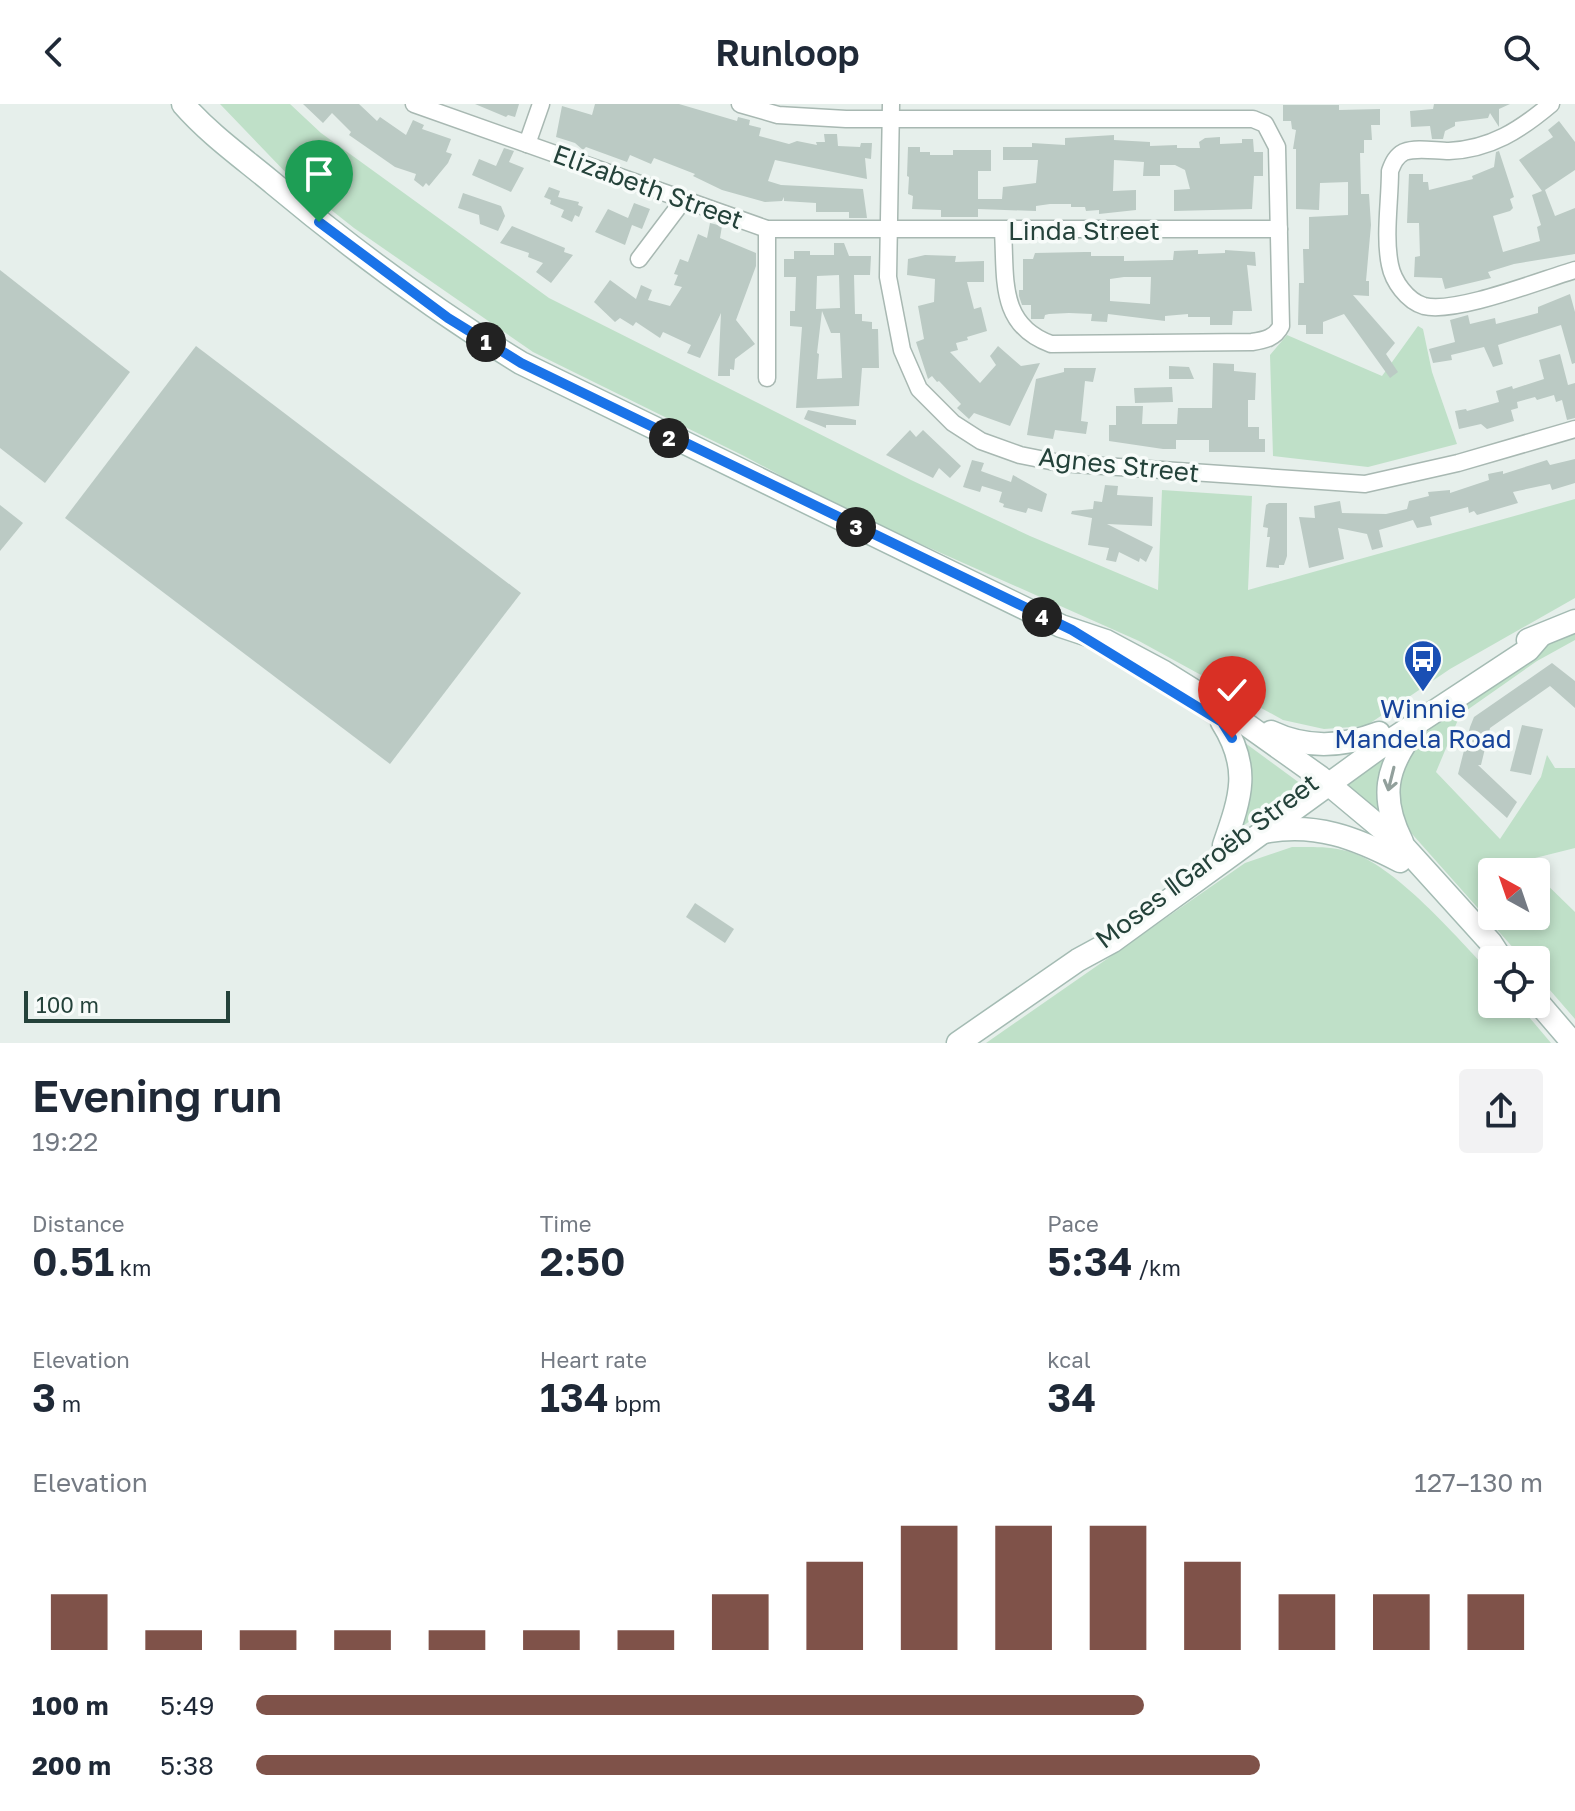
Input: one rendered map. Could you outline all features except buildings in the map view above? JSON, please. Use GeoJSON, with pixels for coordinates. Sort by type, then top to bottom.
{"type":"FeatureCollection","features":[{"type":"Feature","properties":{"kind":"main road"},"geometry":{"type":"LineString","coordinates":[[187,105],[247,151],[270,180],[376,266],[448,318],[521,363],[1072,630],[1127,651],[1321,784],[1402,854],[1489,946]]}},
{"type":"Feature","properties":{"kind":"main road","name":"Moses ǁGaroëb Street"},"geometry":{"type":"LineString","coordinates":[[958,1043],[1078,960],[1113,941],[1260,833],[1379,733],[1474,669],[1575,621]]}},
{"type":"Feature","properties":{"kind":"main road","name":"Moses ǁGaroëb Street"},"geometry":{"type":"LineString","coordinates":[[1078,960],[1107,933],[1224,845],[1528,650],[1540,636]]}},
{"type":"Feature","properties":{"kind":"main road"},"geometry":{"type":"LineString","coordinates":[[1402,854],[1388,809],[1387,792],[1399,751],[1426,717]]}},
{"type":"Feature","properties":{"kind":"main road"},"geometry":{"type":"LineString","coordinates":[[1228,718],[1303,744],[1345,743],[1379,733]]}},
{"type":"Feature","properties":{"kind":"main road"},"geometry":{"type":"LineString","coordinates":[[1224,845],[1240,801],[1242,784],[1228,718]]}},
{"type":"Feature","properties":{"kind":"main road"},"geometry":{"type":"LineString","coordinates":[[1260,833],[1295,829],[1326,830],[1402,854]]}},
{"type":"Feature","properties":{"kind":"main road"},"geometry":{"type":"LineString","coordinates":[[1550,1016],[1573,1043]]}},
{"type":"Feature","properties":{"kind":"street","name":"Elizabeth Street"},"geometry":{"type":"LineString","coordinates":[[414,104],[682,202],[767,229],[890,231]]}},
{"type":"Feature","properties":{"kind":"street"},"geometry":{"type":"LineString","coordinates":[[527,144],[541,104]]}},
{"type":"Feature","properties":{"kind":"street"},"geometry":{"type":"LineString","coordinates":[[740,104],[778,115],[891,110],[1253,119],[1265,124],[1277,147],[1281,326],[1268,340],[1252,342],[1051,344],[1035,338],[1020,325],[1007,295],[1003,231]]}},
{"type":"Feature","properties":{"kind":"street"},"geometry":{"type":"LineString","coordinates":[[1551,104],[1504,139],[1454,151],[1413,150],[1402,153],[1394,160],[1390,171],[1389,262],[1394,280],[1407,295],[1423,305],[1448,307],[1575,270]]}},
{"type":"Feature","properties":{"kind":"street","name":"Agnes Street"},"geometry":{"type":"LineString","coordinates":[[891,110],[888,277],[902,350],[919,389],[953,423],[981,441],[1020,455],[1060,463],[1365,484],[1458,463],[1575,429]]}},
{"type":"Feature","properties":{"kind":"street"},"geometry":{"type":"LineString","coordinates":[[639,259],[682,202]]}},
{"type":"Feature","properties":{"kind":"street"},"geometry":{"type":"LineString","coordinates":[[767,229],[767,378]]}},
{"type":"Feature","properties":{"kind":"street","name":"Linda Street"},"geometry":{"type":"LineString","coordinates":[[890,231],[1279,229]]}},
{"type":"Feature","properties":{"kind":"green space"},"geometry":{"type":"Polygon","coordinates":[[[220,104],[290,104],[321,133],[549,298],[911,480],[1030,536],[1158,590],[1162,490],[1252,496],[1248,590],[1575,499],[1575,598],[1450,669],[1366,726],[1324,729],[1283,720],[1139,641],[851,513],[744,456],[533,352],[354,228],[292,179],[220,104]]]}},
{"type":"Feature","properties":{"kind":"green space"},"geometry":{"type":"Polygon","coordinates":[[[1418,326],[1423,329],[1432,372],[1457,444],[1368,467],[1273,456],[1270,355],[1287,335],[1382,376],[1418,326]]]}},
{"type":"Feature","properties":{"kind":"green space"},"geometry":{"type":"Polygon","coordinates":[[[1575,628],[1575,640],[1537,661],[1460,715],[1436,772],[1500,839],[1541,777],[1547,755],[1555,768],[1575,768],[1575,848],[1535,858],[1478,858],[1478,908],[1405,826],[1398,802],[1399,779],[1407,759],[1436,724],[1473,694],[1575,628]]]}},
{"type":"Feature","properties":{"kind":"green space"},"geometry":{"type":"Polygon","coordinates":[[[1237,737],[1301,784],[1236,831],[1237,737]]]}},
{"type":"Feature","properties":{"kind":"green space"},"geometry":{"type":"Polygon","coordinates":[[[1394,744],[1387,827],[1338,785],[1394,744]]]}},
{"type":"Feature","properties":{"kind":"green space"},"geometry":{"type":"Polygon","coordinates":[[[1292,847],[1347,851],[1366,859],[1405,886],[1478,959],[1478,1018],[1530,1018],[1551,1043],[986,1043],[1245,863],[1292,847]]]}},
{"type":"Feature","properties":{"kind":"green space"},"geometry":{"type":"Polygon","coordinates":[[[1550,888],[1575,912],[1575,1019],[1550,990],[1550,946],[1512,946],[1497,930],[1550,930],[1550,888]]]}},
{"type":"Feature","properties":{"kind":"place","name":"Winnie Mandela Road"},"geometry":{"type":"Point","coordinates":[1423,693]}},
{"type":"Feature","properties":{"kind":"route"},"geometry":{"type":"LineString","coordinates":[[319,222],[448,318],[521,363],[680,443],[1072,630],[1222,722],[1232,738]]}}]}
